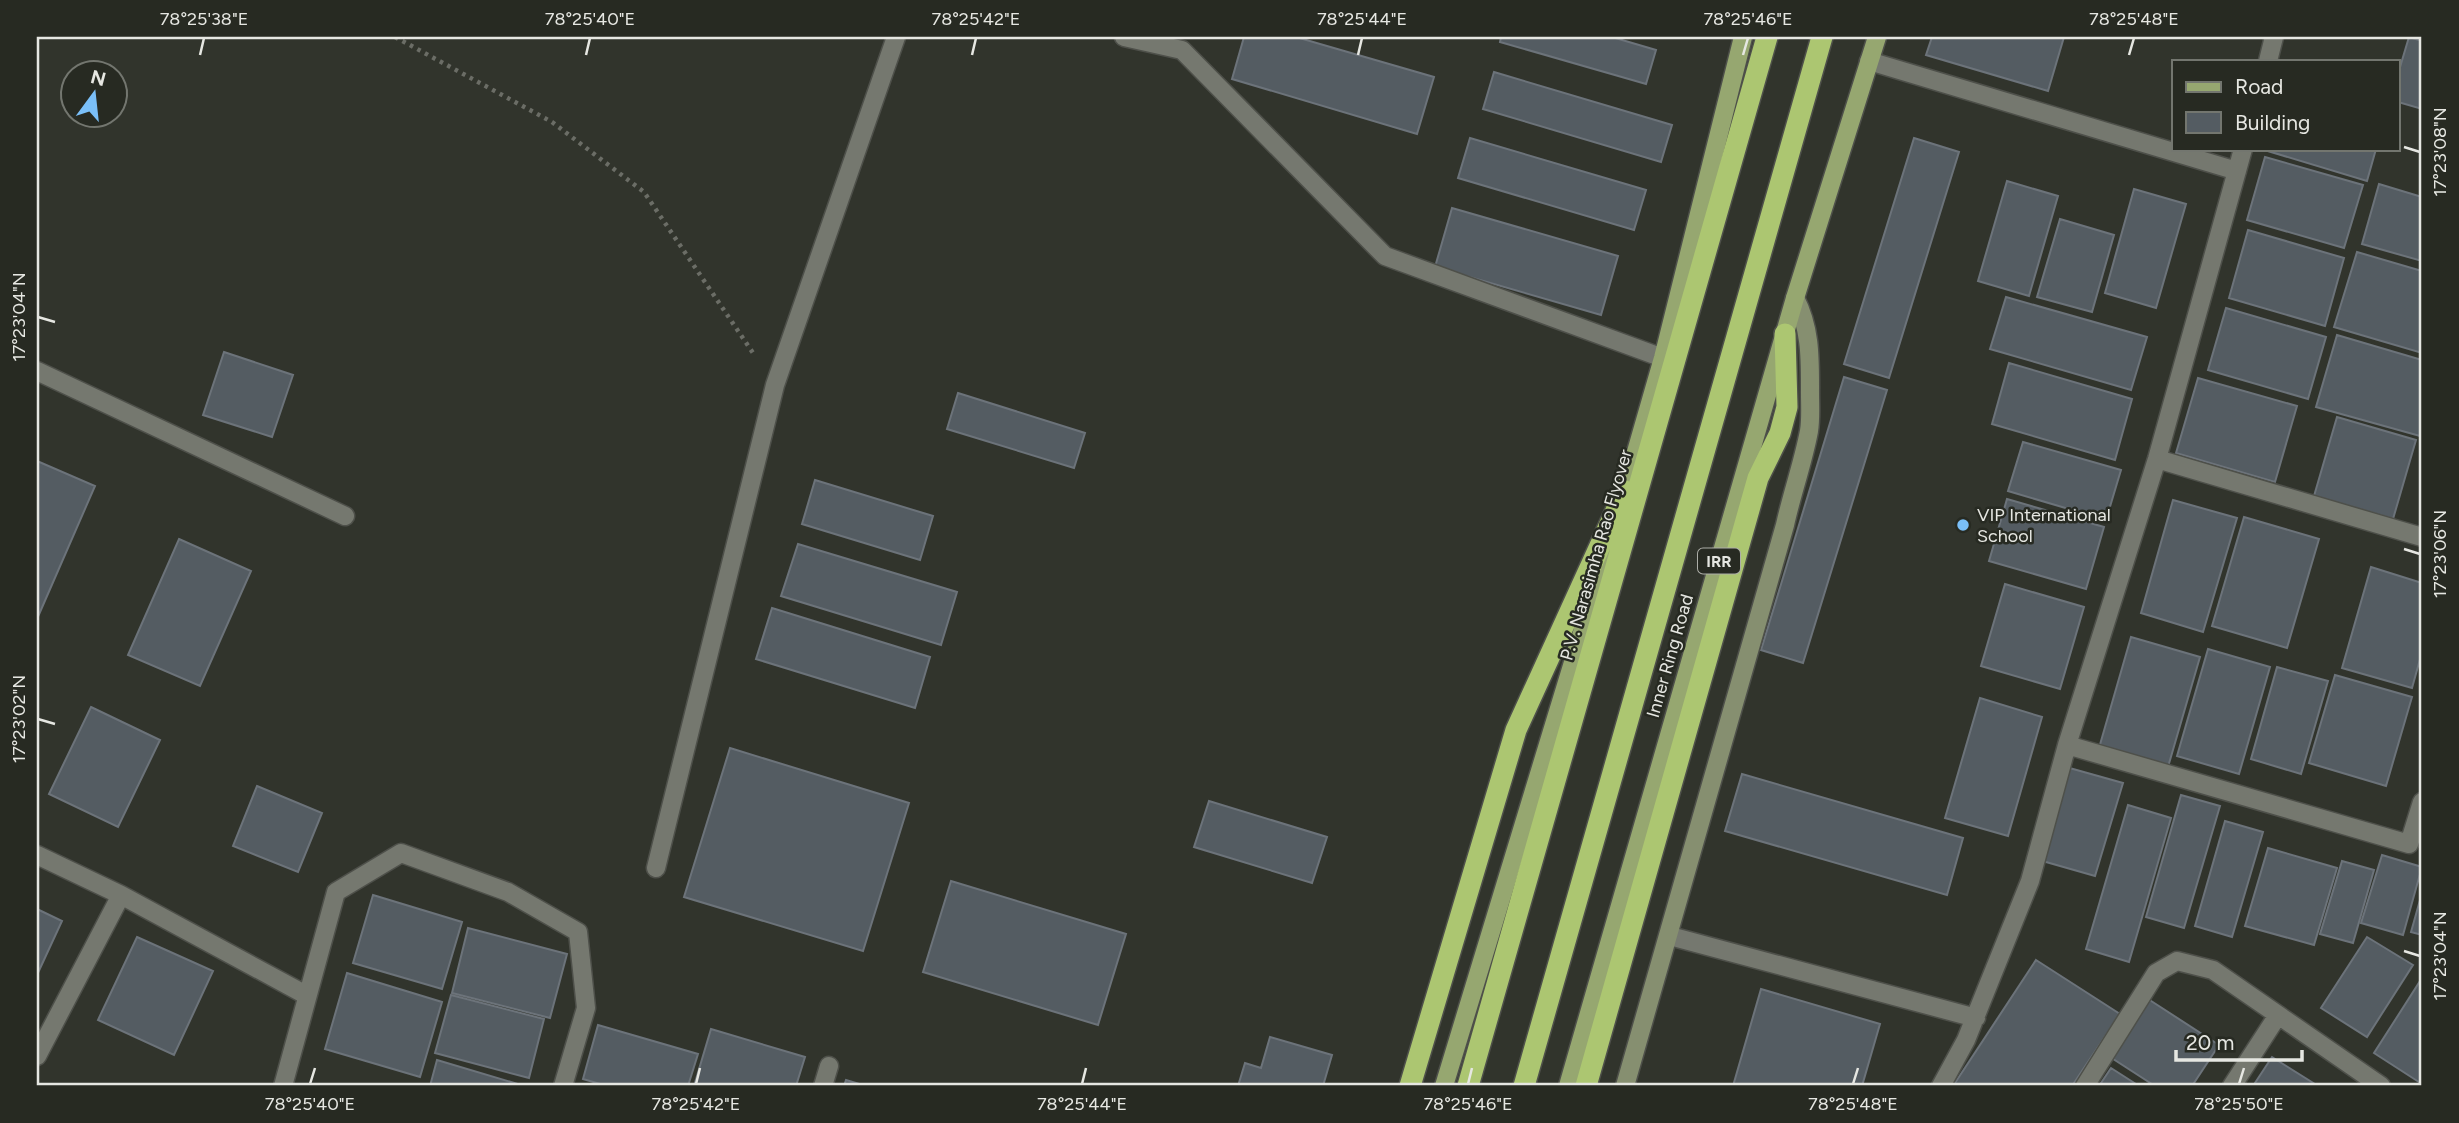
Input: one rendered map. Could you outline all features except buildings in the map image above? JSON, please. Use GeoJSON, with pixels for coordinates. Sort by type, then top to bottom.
{"type":"FeatureCollection","features":[{"type":"Feature","properties":{"kind":"highway","name":"P.V. Narasimha Rao Flyover"},"geometry":{"type":"LineString","coordinates":[[1468,1086],[1767,37]]}},
{"type":"Feature","properties":{"kind":"highway"},"geometry":{"type":"LineString","coordinates":[[1524,1086],[1822,37]]}},
{"type":"Feature","properties":{"kind":"highway"},"geometry":{"type":"LineString","coordinates":[[1586,1086],[1758,478],[1780,433],[1787,407],[1785,334]]}},
{"type":"Feature","properties":{"kind":"highway"},"geometry":{"type":"LineString","coordinates":[[1410,1086],[1516,730],[1625,491]]}},
{"type":"Feature","properties":{"kind":"main road"},"geometry":{"type":"LineString","coordinates":[[1444,1086],[1663,358],[1743,37]]}},
{"type":"Feature","properties":{"kind":"main road","name":"Inner Ring Road"},"geometry":{"type":"LineString","coordinates":[[1567,1086],[1795,298],[1877,37]]}},
{"type":"Feature","properties":{"kind":"street"},"geometry":{"type":"LineString","coordinates":[[656,868],[775,385],[896,37]]}},
{"type":"Feature","properties":{"kind":"street"},"geometry":{"type":"LineString","coordinates":[[1124,37],[1182,50],[1385,256],[1663,358]]}},
{"type":"Feature","properties":{"kind":"street"},"geometry":{"type":"LineString","coordinates":[[2268,60],[2274,37]]}},
{"type":"Feature","properties":{"kind":"street"},"geometry":{"type":"LineString","coordinates":[[1869,61],[2237,171]]}},
{"type":"Feature","properties":{"kind":"street"},"geometry":{"type":"LineString","coordinates":[[1941,1086],[1976,1018],[2030,881],[2067,746],[2157,458],[2243,150]]}},
{"type":"Feature","properties":{"kind":"street"},"geometry":{"type":"LineString","coordinates":[[1625,1086],[1778,552],[1810,426],[1810,347],[1804,315],[1795,298]]}},
{"type":"Feature","properties":{"kind":"street"},"geometry":{"type":"LineString","coordinates":[[37,371],[345,516]]}},
{"type":"Feature","properties":{"kind":"street"},"geometry":{"type":"LineString","coordinates":[[2157,458],[2422,535]]}},
{"type":"Feature","properties":{"kind":"street"},"geometry":{"type":"LineString","coordinates":[[2067,746],[2409,844],[2422,802]]}},
{"type":"Feature","properties":{"kind":"street"},"geometry":{"type":"LineString","coordinates":[[283,1086],[336,892],[401,853],[508,892],[578,933],[586,1008],[564,1086]]}},
{"type":"Feature","properties":{"kind":"street"},"geometry":{"type":"LineString","coordinates":[[37,855],[121,895],[306,995]]}},
{"type":"Feature","properties":{"kind":"street"},"geometry":{"type":"LineString","coordinates":[[37,1056],[121,895]]}},
{"type":"Feature","properties":{"kind":"street"},"geometry":{"type":"LineString","coordinates":[[1670,936],[1976,1018]]}},
{"type":"Feature","properties":{"kind":"street"},"geometry":{"type":"LineString","coordinates":[[2085,1086],[2156,973],[2177,961],[2213,970],[2381,1086]]}},
{"type":"Feature","properties":{"kind":"street"},"geometry":{"type":"LineString","coordinates":[[2232,1086],[2278,1015]]}},
{"type":"Feature","properties":{"kind":"street"},"geometry":{"type":"LineString","coordinates":[[823,1086],[829,1066]]}},
{"type":"Feature","properties":{"kind":"path"},"geometry":{"type":"LineString","coordinates":[[395,37],[552,122],[645,192],[775,385]]}},
{"type":"Feature","properties":{"kind":"place","name":"VIP International School"},"geometry":{"type":"Point","coordinates":[1963,525]}}]}
